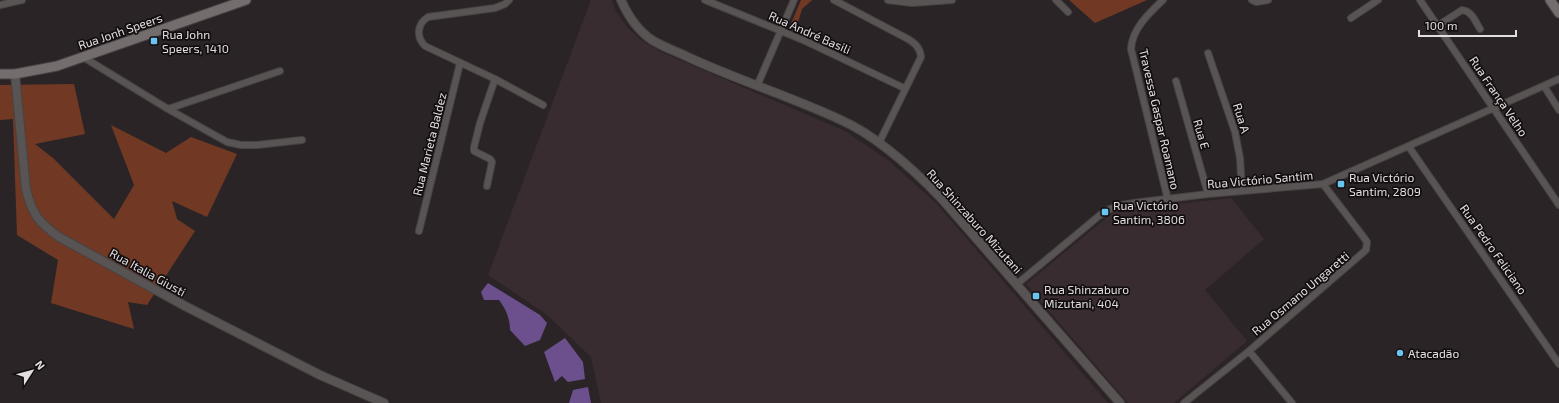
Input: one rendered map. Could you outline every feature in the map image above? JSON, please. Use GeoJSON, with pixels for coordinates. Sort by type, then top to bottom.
{"type":"FeatureCollection","features":[{"type":"Feature","properties":{"kind":"main road","name":"Rua Jonh Speers"},"geometry":{"type":"LineString","coordinates":[[0,74],[15,74],[57,66],[246,0]]}},
{"type":"Feature","properties":{"kind":"main road"},"geometry":{"type":"LineString","coordinates":[[1550,0],[1559,13]]}},
{"type":"Feature","properties":{"kind":"street"},"geometry":{"type":"LineString","coordinates":[[0,5],[22,0]]}},
{"type":"Feature","properties":{"kind":"street"},"geometry":{"type":"LineString","coordinates":[[509,0],[505,4],[495,8],[428,17],[422,22],[418,34],[420,42],[425,46],[496,79],[543,105]]}},
{"type":"Feature","properties":{"kind":"street","name":"Rua Shinzaburo Mizutani"},"geometry":{"type":"LineString","coordinates":[[621,0],[628,17],[652,40],[711,67],[842,120],[879,143],[932,188],[1120,403]]}},
{"type":"Feature","properties":{"kind":"street","name":"Rua André Basili"},"geometry":{"type":"LineString","coordinates":[[705,0],[781,30],[904,88]]}},
{"type":"Feature","properties":{"kind":"street"},"geometry":{"type":"LineString","coordinates":[[757,86],[794,0]]}},
{"type":"Feature","properties":{"kind":"street"},"geometry":{"type":"LineString","coordinates":[[834,0],[908,39],[918,46],[921,57],[904,88],[879,143]]}},
{"type":"Feature","properties":{"kind":"street"},"geometry":{"type":"LineString","coordinates":[[888,0],[912,3],[952,0]]}},
{"type":"Feature","properties":{"kind":"street"},"geometry":{"type":"LineString","coordinates":[[1056,0],[1068,12]]}},
{"type":"Feature","properties":{"kind":"street","name":"Travessa Gaspar Roamano"},"geometry":{"type":"LineString","coordinates":[[1163,0],[1139,26],[1132,42],[1133,60],[1168,200]]}},
{"type":"Feature","properties":{"kind":"street"},"geometry":{"type":"LineString","coordinates":[[1252,0],[1256,2],[1268,0]]}},
{"type":"Feature","properties":{"kind":"street"},"geometry":{"type":"LineString","coordinates":[[1351,18],[1378,0]]}},
{"type":"Feature","properties":{"kind":"street","name":"Rua França Velho"},"geometry":{"type":"LineString","coordinates":[[1420,0],[1559,205]]}},
{"type":"Feature","properties":{"kind":"street"},"geometry":{"type":"LineString","coordinates":[[1438,26],[1462,10],[1468,12],[1474,17],[1480,29]]}},
{"type":"Feature","properties":{"kind":"street","name":"Rua A"},"geometry":{"type":"LineString","coordinates":[[1208,53],[1235,132],[1240,158],[1242,191]]}},
{"type":"Feature","properties":{"kind":"street"},"geometry":{"type":"LineString","coordinates":[[83,57],[168,109],[227,142],[241,145],[252,145],[302,140]]}},
{"type":"Feature","properties":{"kind":"street","name":"Rua Marieta Baldez"},"geometry":{"type":"LineString","coordinates":[[419,231],[460,63]]}},
{"type":"Feature","properties":{"kind":"street"},"geometry":{"type":"LineString","coordinates":[[168,109],[280,71]]}},
{"type":"Feature","properties":{"kind":"street","name":"Rua Italia Giusti"},"geometry":{"type":"LineString","coordinates":[[15,74],[26,190],[36,218],[46,228],[59,237],[185,306],[320,375],[384,403]]}},
{"type":"Feature","properties":{"kind":"street"},"geometry":{"type":"LineString","coordinates":[[487,186],[492,162],[490,159],[474,151],[474,147],[480,123],[496,79]]}},
{"type":"Feature","properties":{"kind":"street","name":"Rua Victório Santim"},"geometry":{"type":"LineString","coordinates":[[1017,284],[1100,215],[1110,209],[1128,204],[1208,194],[1323,184],[1410,147],[1493,107],[1559,79]]}},
{"type":"Feature","properties":{"kind":"street","name":"Rua E"},"geometry":{"type":"LineString","coordinates":[[1176,81],[1208,194]]}},
{"type":"Feature","properties":{"kind":"street"},"geometry":{"type":"LineString","coordinates":[[1544,86],[1559,110]]}},
{"type":"Feature","properties":{"kind":"street","name":"Rua Pedro Feliciano"},"geometry":{"type":"LineString","coordinates":[[1410,147],[1559,364]]}},
{"type":"Feature","properties":{"kind":"street","name":"Rua Osmano Ungaretti"},"geometry":{"type":"LineString","coordinates":[[1184,403],[1249,351],[1366,250],[1367,242],[1323,184]]}},
{"type":"Feature","properties":{"kind":"street"},"geometry":{"type":"LineString","coordinates":[[1249,351],[1292,403]]}},
{"type":"Feature","properties":{"kind":"shaded area"},"geometry":{"type":"Polygon","coordinates":[[[591,0],[612,0],[615,10],[627,27],[641,40],[661,52],[845,131],[889,161],[936,203],[1108,403],[601,403],[591,357],[546,314],[488,275],[591,0]]]}},
{"type":"Feature","properties":{"kind":"shaded area"},"geometry":{"type":"Polygon","coordinates":[[[801,0],[812,0],[802,9],[796,29],[790,26],[801,0]]]}},
{"type":"Feature","properties":{"kind":"shaded area"},"geometry":{"type":"Polygon","coordinates":[[[1069,0],[1147,0],[1095,23],[1069,0]]]}},
{"type":"Feature","properties":{"kind":"shaded area"},"geometry":{"type":"Polygon","coordinates":[[[74,84],[85,134],[35,144],[53,158],[114,219],[134,185],[111,125],[166,153],[191,137],[237,154],[207,217],[172,201],[177,219],[195,231],[147,305],[128,302],[134,329],[51,303],[58,260],[17,235],[13,119],[0,120],[0,85],[74,84]]]}},
{"type":"Feature","properties":{"kind":"shaded area"},"geometry":{"type":"Polygon","coordinates":[[[1231,198],[1264,239],[1205,290],[1247,341],[1174,403],[1128,403],[1026,284],[1115,211],[1231,198]]]}},
{"type":"Feature","properties":{"kind":"shaded area"},"geometry":{"type":"Polygon","coordinates":[[[488,283],[540,315],[547,323],[540,340],[525,346],[510,330],[507,314],[499,300],[484,300],[481,292],[488,283]]]}},
{"type":"Feature","properties":{"kind":"shaded area"},"geometry":{"type":"Polygon","coordinates":[[[565,338],[583,362],[585,379],[568,382],[562,376],[555,382],[544,352],[565,338]]]}},
{"type":"Feature","properties":{"kind":"shaded area"},"geometry":{"type":"Polygon","coordinates":[[[588,387],[591,403],[569,403],[573,390],[588,387]]]}},
{"type":"Feature","properties":{"kind":"place","name":"Rua John Speers, 1410"},"geometry":{"type":"Point","coordinates":[154,41]}},
{"type":"Feature","properties":{"kind":"place","name":"Rua Victório Santim, 2809"},"geometry":{"type":"Point","coordinates":[1341,184]}},
{"type":"Feature","properties":{"kind":"place","name":"Rua Victório Santim, 3806"},"geometry":{"type":"Point","coordinates":[1105,212]}},
{"type":"Feature","properties":{"kind":"place","name":"Rua Shinzaburo Mizutani, 404"},"geometry":{"type":"Point","coordinates":[1036,296]}},
{"type":"Feature","properties":{"kind":"place","name":"Atacadão"},"geometry":{"type":"Point","coordinates":[1400,353]}}]}
